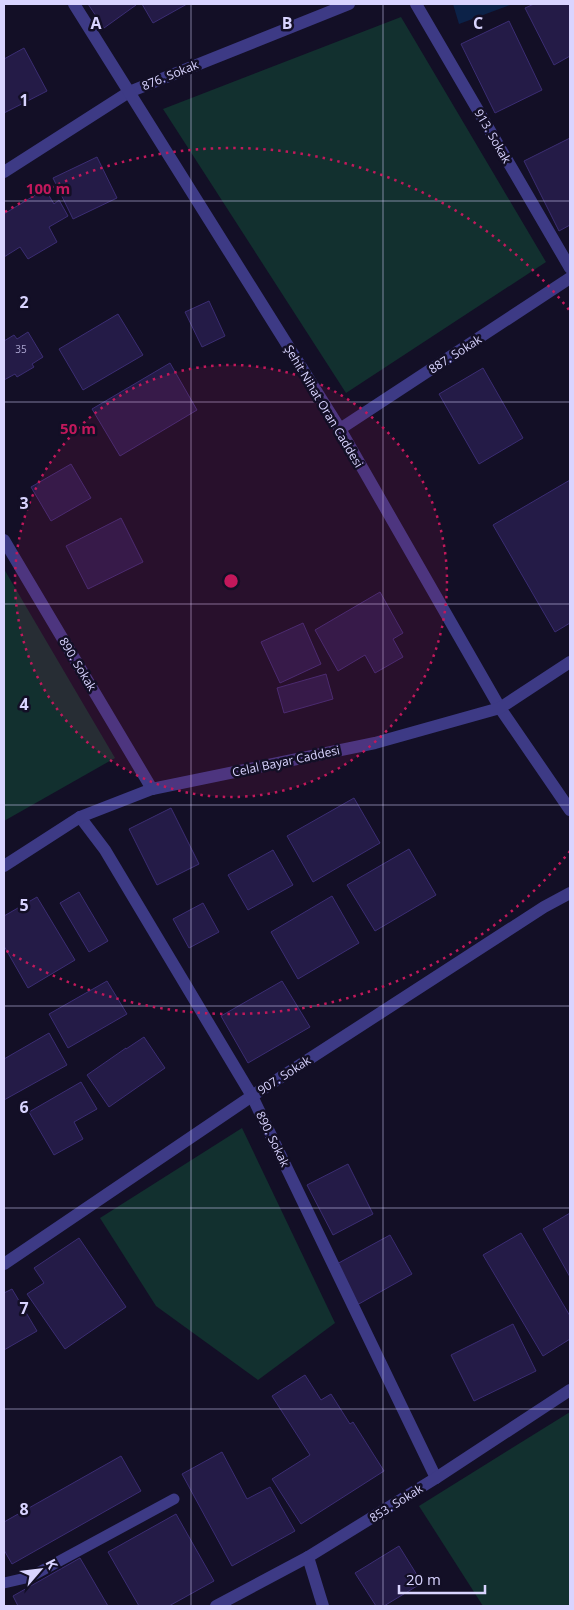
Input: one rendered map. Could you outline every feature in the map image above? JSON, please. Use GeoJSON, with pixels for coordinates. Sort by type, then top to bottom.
{"type":"FeatureCollection","features":[{"type":"Feature","properties":{"kind":"street","name":"Şehit Nihat Oran Caddesi"},"geometry":{"type":"LineString","coordinates":[[74,4],[340,429],[500,708],[570,810]]}},
{"type":"Feature","properties":{"kind":"street","name":"876. Sokak"},"geometry":{"type":"LineString","coordinates":[[4,172],[129,92],[349,4]]}},
{"type":"Feature","properties":{"kind":"street","name":"913. Sokak"},"geometry":{"type":"LineString","coordinates":[[416,4],[570,268]]}},
{"type":"Feature","properties":{"kind":"street","name":"887. Sokak"},"geometry":{"type":"LineString","coordinates":[[340,429],[570,278]]}},
{"type":"Feature","properties":{"kind":"street","name":"890. Sokak"},"geometry":{"type":"LineString","coordinates":[[4,540],[152,789]]}},
{"type":"Feature","properties":{"kind":"street","name":"Celal Bayar Caddesi"},"geometry":{"type":"LineString","coordinates":[[4,866],[80,817],[152,789],[376,742],[500,708],[570,662]]}},
{"type":"Feature","properties":{"kind":"street","name":"890. Sokak"},"geometry":{"type":"LineString","coordinates":[[80,817],[105,850],[252,1096],[436,1478]]}},
{"type":"Feature","properties":{"kind":"street","name":"907. Sokak"},"geometry":{"type":"LineString","coordinates":[[4,1264],[252,1096],[544,907],[570,893]]}},
{"type":"Feature","properties":{"kind":"street","name":"853. Sokak"},"geometry":{"type":"LineString","coordinates":[[216,1606],[308,1557],[436,1478],[570,1390]]}},
{"type":"Feature","properties":{"kind":"street"},"geometry":{"type":"LineString","coordinates":[[308,1557],[323,1606]]}},
{"type":"Feature","properties":{"kind":"lane"},"geometry":{"type":"LineString","coordinates":[[4,1583],[30,1577],[174,1499]]}},
{"type":"Feature","properties":{"kind":"green space"},"geometry":{"type":"Polygon","coordinates":[[[401,17],[546,262],[346,393],[163,109],[401,17]]]}},
{"type":"Feature","properties":{"kind":"green space"},"geometry":{"type":"Polygon","coordinates":[[[4,569],[115,758],[4,821],[4,569]]]}},
{"type":"Feature","properties":{"kind":"green space"},"geometry":{"type":"Polygon","coordinates":[[[242,1128],[335,1323],[258,1380],[156,1306],[100,1218],[242,1128]]]}},
{"type":"Feature","properties":{"kind":"green space"},"geometry":{"type":"Polygon","coordinates":[[[570,1412],[570,1606],[483,1606],[419,1506],[570,1412]]]}},
{"type":"Feature","properties":{"kind":"water"},"geometry":{"type":"Polygon","coordinates":[[[453,4],[513,4],[459,24],[453,4]]]}},
{"type":"Feature","properties":{"kind":"building"},"geometry":{"type":"Polygon","coordinates":[[[88,4],[135,4],[136,5],[104,28],[88,4]]]}},
{"type":"Feature","properties":{"kind":"building"},"geometry":{"type":"Polygon","coordinates":[[[142,4],[187,4],[153,23],[142,4]]]}},
{"type":"Feature","properties":{"kind":"building"},"geometry":{"type":"Polygon","coordinates":[[[534,4],[570,4],[570,56],[554,65],[525,8],[534,4]]]}},
{"type":"Feature","properties":{"kind":"building"},"geometry":{"type":"Polygon","coordinates":[[[509,21],[542,90],[495,113],[461,44],[509,21]]]}},
{"type":"Feature","properties":{"kind":"building"},"geometry":{"type":"Polygon","coordinates":[[[24,48],[47,91],[4,113],[4,59],[24,48]]]}},
{"type":"Feature","properties":{"kind":"building"},"geometry":{"type":"Polygon","coordinates":[[[570,138],[570,225],[559,231],[524,161],[570,138]]]}},
{"type":"Feature","properties":{"kind":"building"},"geometry":{"type":"Polygon","coordinates":[[[97,157],[117,198],[73,219],[53,178],[97,157]]]}},
{"type":"Feature","properties":{"kind":"building"},"geometry":{"type":"Polygon","coordinates":[[[45,189],[54,204],[59,200],[68,216],[49,227],[57,242],[28,259],[20,247],[4,257],[4,214],[45,189]]]}},
{"type":"Feature","properties":{"kind":"building"},"geometry":{"type":"Polygon","coordinates":[[[209,301],[225,336],[202,347],[185,312],[209,301]]]}},
{"type":"Feature","properties":{"kind":"building"},"geometry":{"type":"Polygon","coordinates":[[[118,314],[143,355],[83,390],[59,349],[118,314]]]}},
{"type":"Feature","properties":{"kind":"building"},"geometry":{"type":"Polygon","coordinates":[[[28,332],[43,357],[32,364],[34,367],[17,377],[15,374],[4,380],[4,341],[14,335],[17,339],[28,332]]]}},
{"type":"Feature","properties":{"kind":"building"},"geometry":{"type":"Polygon","coordinates":[[[170,363],[197,410],[120,456],[92,409],[170,363]]]}},
{"type":"Feature","properties":{"kind":"building"},"geometry":{"type":"Polygon","coordinates":[[[483,368],[523,438],[479,464],[439,394],[483,368]]]}},
{"type":"Feature","properties":{"kind":"building"},"geometry":{"type":"Polygon","coordinates":[[[71,464],[91,498],[51,521],[31,487],[71,464]]]}},
{"type":"Feature","properties":{"kind":"building"},"geometry":{"type":"Polygon","coordinates":[[[570,480],[570,623],[555,632],[493,525],[570,480]]]}},
{"type":"Feature","properties":{"kind":"building"},"geometry":{"type":"Polygon","coordinates":[[[121,518],[143,562],[88,589],[66,546],[121,518]]]}},
{"type":"Feature","properties":{"kind":"building"},"geometry":{"type":"Polygon","coordinates":[[[380,592],[403,633],[393,639],[403,657],[375,673],[365,655],[338,671],[315,630],[380,592]]]}},
{"type":"Feature","properties":{"kind":"building"},"geometry":{"type":"Polygon","coordinates":[[[303,623],[321,664],[280,683],[261,642],[303,623]]]}},
{"type":"Feature","properties":{"kind":"building"},"geometry":{"type":"Polygon","coordinates":[[[326,674],[333,699],[284,713],[277,688],[326,674]]]}},
{"type":"Feature","properties":{"kind":"building"},"geometry":{"type":"Polygon","coordinates":[[[354,798],[380,843],[313,882],[287,836],[354,798]]]}},
{"type":"Feature","properties":{"kind":"building"},"geometry":{"type":"Polygon","coordinates":[[[171,808],[199,864],[157,885],[129,829],[171,808]]]}},
{"type":"Feature","properties":{"kind":"building"},"geometry":{"type":"Polygon","coordinates":[[[409,849],[436,895],[375,931],[347,885],[409,849]]]}},
{"type":"Feature","properties":{"kind":"building"},"geometry":{"type":"Polygon","coordinates":[[[273,850],[293,885],[248,910],[228,875],[273,850]]]}},
{"type":"Feature","properties":{"kind":"building"},"geometry":{"type":"Polygon","coordinates":[[[79,892],[108,941],[89,952],[60,903],[79,892]]]}},
{"type":"Feature","properties":{"kind":"building"},"geometry":{"type":"Polygon","coordinates":[[[332,896],[359,943],[298,979],[271,932],[332,896]]]}},
{"type":"Feature","properties":{"kind":"building"},"geometry":{"type":"Polygon","coordinates":[[[37,897],[75,960],[28,988],[4,946],[4,916],[37,897]]]}},
{"type":"Feature","properties":{"kind":"building"},"geometry":{"type":"Polygon","coordinates":[[[203,903],[219,932],[189,948],[173,919],[203,903]]]}},
{"type":"Feature","properties":{"kind":"building"},"geometry":{"type":"Polygon","coordinates":[[[107,981],[127,1014],[68,1048],[49,1014],[107,981]]]}},
{"type":"Feature","properties":{"kind":"building"},"geometry":{"type":"Polygon","coordinates":[[[282,981],[310,1027],[248,1063],[221,1016],[282,981]]]}},
{"type":"Feature","properties":{"kind":"building"},"geometry":{"type":"Polygon","coordinates":[[[49,1033],[67,1065],[4,1100],[4,1059],[49,1033]]]}},
{"type":"Feature","properties":{"kind":"building"},"geometry":{"type":"Polygon","coordinates":[[[144,1037],[165,1068],[109,1107],[87,1075],[144,1037]]]}},
{"type":"Feature","properties":{"kind":"building"},"geometry":{"type":"Polygon","coordinates":[[[81,1082],[97,1109],[74,1122],[83,1139],[54,1155],[29,1112],[81,1082]]]}},
{"type":"Feature","properties":{"kind":"building"},"geometry":{"type":"Polygon","coordinates":[[[348,1164],[373,1214],[333,1235],[307,1185],[348,1164]]]}},
{"type":"Feature","properties":{"kind":"building"},"geometry":{"type":"Polygon","coordinates":[[[570,1213],[570,1277],[543,1229],[570,1213]]]}},
{"type":"Feature","properties":{"kind":"building"},"geometry":{"type":"Polygon","coordinates":[[[521,1233],[570,1316],[570,1339],[543,1356],[483,1255],[521,1233]]]}},
{"type":"Feature","properties":{"kind":"building"},"geometry":{"type":"Polygon","coordinates":[[[390,1235],[412,1274],[357,1305],[335,1265],[390,1235]]]}},
{"type":"Feature","properties":{"kind":"building"},"geometry":{"type":"Polygon","coordinates":[[[79,1238],[126,1307],[65,1349],[27,1294],[44,1283],[34,1268],[79,1238]]]}},
{"type":"Feature","properties":{"kind":"building"},"geometry":{"type":"Polygon","coordinates":[[[12,1289],[37,1331],[4,1350],[4,1293],[12,1289]]]}},
{"type":"Feature","properties":{"kind":"building"},"geometry":{"type":"Polygon","coordinates":[[[513,1324],[536,1371],[474,1401],[451,1355],[513,1324]]]}},
{"type":"Feature","properties":{"kind":"building"},"geometry":{"type":"Polygon","coordinates":[[[305,1375],[321,1400],[331,1394],[350,1424],[353,1422],[384,1471],[301,1524],[272,1479],[310,1455],[272,1396],[305,1375]]]}},
{"type":"Feature","properties":{"kind":"building"},"geometry":{"type":"Polygon","coordinates":[[[222,1452],[247,1499],[270,1487],[295,1531],[232,1566],[182,1474],[222,1452]]]}},
{"type":"Feature","properties":{"kind":"building"},"geometry":{"type":"Polygon","coordinates":[[[121,1456],[141,1491],[12,1564],[4,1550],[4,1522],[121,1456]]]}},
{"type":"Feature","properties":{"kind":"building"},"geometry":{"type":"Polygon","coordinates":[[[176,1514],[214,1581],[169,1606],[139,1606],[108,1552],[176,1514]]]}},
{"type":"Feature","properties":{"kind":"building"},"geometry":{"type":"Polygon","coordinates":[[[399,1546],[422,1583],[384,1606],[376,1606],[355,1573],[399,1546]]]}},
{"type":"Feature","properties":{"kind":"building"},"geometry":{"type":"Polygon","coordinates":[[[80,1558],[108,1606],[18,1606],[13,1596],[80,1558]]]}}]}
